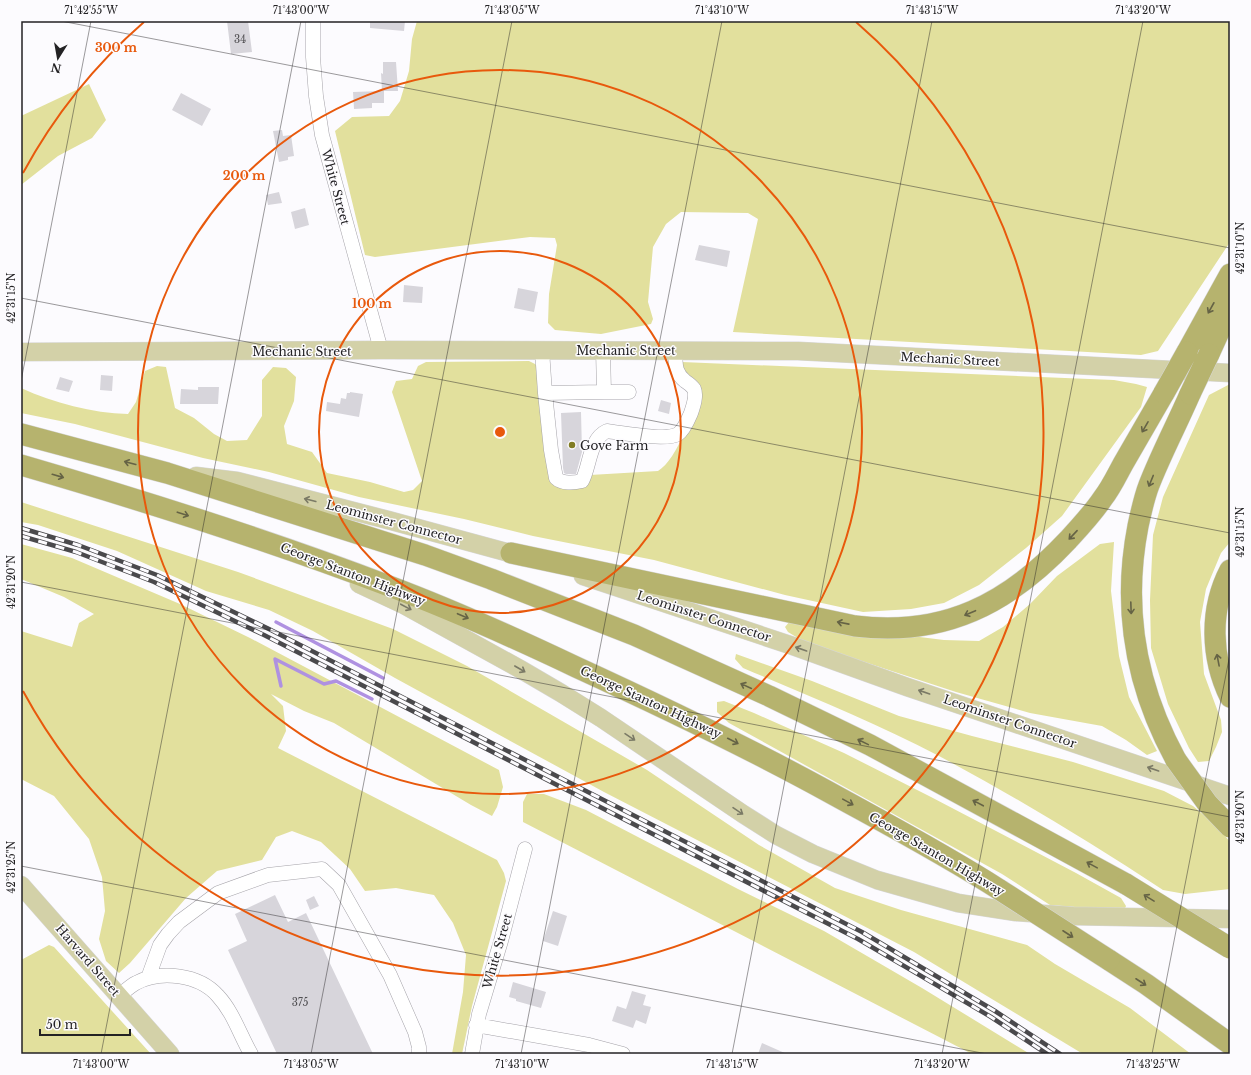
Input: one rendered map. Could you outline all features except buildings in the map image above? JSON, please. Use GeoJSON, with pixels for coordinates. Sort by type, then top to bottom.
{"type":"FeatureCollection","features":[{"type":"Feature","properties":{"kind":"highway"},"geometry":{"type":"LineString","coordinates":[[511,553],[855,626],[885,629],[911,628],[943,622],[977,610],[1006,594],[1054,555],[1103,498],[1164,393],[1230,274]]}},
{"type":"Feature","properties":{"kind":"highway"},"geometry":{"type":"LineString","coordinates":[[1230,308],[1155,471],[1145,497],[1136,536],[1131,604],[1133,627],[1141,674],[1155,716],[1176,760],[1206,802],[1230,827]]}},
{"type":"Feature","properties":{"kind":"highway"},"geometry":{"type":"LineString","coordinates":[[21,434],[168,473],[432,558],[505,584],[634,635],[762,693],[870,745],[1126,884],[1230,948]]}},
{"type":"Feature","properties":{"kind":"highway","name":"George Stanton Highway"},"geometry":{"type":"LineString","coordinates":[[21,465],[146,502],[282,547],[391,586],[493,629],[693,721],[788,769],[888,824],[1000,890],[1146,984],[1230,1044]]}},
{"type":"Feature","properties":{"kind":"highway"},"geometry":{"type":"LineString","coordinates":[[1230,570],[1216,613],[1215,634],[1218,662],[1230,697]]}},
{"type":"Feature","properties":{"kind":"main road","name":"Mechanic Street"},"geometry":{"type":"LineString","coordinates":[[21,352],[381,350],[798,351],[1230,373]]}},
{"type":"Feature","properties":{"kind":"main road","name":"Leominster Connector"},"geometry":{"type":"LineString","coordinates":[[168,473],[237,481],[511,553],[793,646],[907,687],[1230,796]]}},
{"type":"Feature","properties":{"kind":"main road"},"geometry":{"type":"LineString","coordinates":[[282,547],[404,605],[520,669],[602,718],[743,814],[776,834],[813,854],[877,880],[958,903],[1016,912],[1073,916],[1230,918]]}},
{"type":"Feature","properties":{"kind":"main road","name":"Harvard Street"},"geometry":{"type":"LineString","coordinates":[[21,885],[170,1054]]}},
{"type":"Feature","properties":{"kind":"street","name":"White Street"},"geometry":{"type":"LineString","coordinates":[[313,21],[313,57],[316,96],[322,135],[381,350]]}},
{"type":"Feature","properties":{"kind":"street"},"geometry":{"type":"LineString","coordinates":[[542,350],[551,450],[556,478],[562,482],[582,481],[586,475],[587,464],[593,448],[599,437],[607,431],[663,437],[674,436],[680,433],[692,411],[695,393],[692,386],[679,376],[677,371],[675,350]]}},
{"type":"Feature","properties":{"kind":"street"},"geometry":{"type":"LineString","coordinates":[[603,350],[604,392]]}},
{"type":"Feature","properties":{"kind":"street"},"geometry":{"type":"LineString","coordinates":[[545,393],[629,392]]}},
{"type":"Feature","properties":{"kind":"street","name":"White Street"},"geometry":{"type":"LineString","coordinates":[[472,1054],[476,1025],[501,941],[525,849]]}},
{"type":"Feature","properties":{"kind":"street"},"geometry":{"type":"LineString","coordinates":[[148,978],[160,945],[168,934],[179,922],[218,893],[268,875],[322,869],[339,885],[390,975],[415,1032],[419,1047],[419,1054]]}},
{"type":"Feature","properties":{"kind":"street"},"geometry":{"type":"LineString","coordinates":[[119,996],[135,984],[148,978],[162,976],[181,977],[197,981],[210,988],[227,1007],[251,1054]]}},
{"type":"Feature","properties":{"kind":"street"},"geometry":{"type":"LineString","coordinates":[[476,1025],[589,1045],[623,1054]]}},
{"type":"Feature","properties":{"kind":"shaded area"},"geometry":{"type":"Polygon","coordinates":[[[417,21],[1230,21],[1230,242],[1158,351],[1141,355],[733,332],[758,219],[748,213],[681,212],[666,224],[653,247],[648,302],[653,319],[651,324],[601,334],[555,330],[548,323],[549,294],[557,245],[555,238],[530,237],[375,257],[365,255],[335,131],[352,117],[389,116],[400,101],[409,71],[412,39],[417,21]]]}},
{"type":"Feature","properties":{"kind":"shaded area"},"geometry":{"type":"Polygon","coordinates":[[[89,84],[106,120],[92,138],[58,156],[21,185],[21,116],[89,84]]]}},
{"type":"Feature","properties":{"kind":"shaded area"},"geometry":{"type":"Polygon","coordinates":[[[529,361],[538,367],[553,479],[658,471],[665,465],[672,456],[684,434],[701,389],[697,381],[683,371],[682,362],[1114,380],[1147,387],[1141,407],[1062,516],[1026,548],[979,585],[944,603],[911,609],[863,612],[785,595],[654,560],[533,536],[464,519],[359,497],[269,472],[203,458],[75,424],[21,413],[21,388],[60,403],[101,412],[128,414],[136,402],[145,371],[157,366],[166,367],[175,408],[194,418],[214,434],[227,441],[247,440],[262,416],[262,380],[273,367],[286,368],[296,377],[294,401],[284,426],[287,444],[312,452],[327,473],[370,482],[404,492],[413,490],[422,481],[392,392],[396,381],[412,379],[418,366],[426,362],[529,361]]]}},
{"type":"Feature","properties":{"kind":"shaded area"},"geometry":{"type":"Polygon","coordinates":[[[1230,384],[1230,542],[1221,553],[1206,589],[1200,622],[1204,674],[1221,720],[1222,732],[1209,761],[1198,762],[1189,748],[1168,704],[1151,648],[1150,600],[1153,535],[1163,497],[1209,395],[1230,384]]]}},
{"type":"Feature","properties":{"kind":"shaded area"},"geometry":{"type":"Polygon","coordinates":[[[21,502],[238,572],[393,629],[467,666],[647,770],[759,845],[835,888],[901,910],[1027,945],[1055,964],[1130,1008],[1191,1054],[1083,1054],[914,952],[604,792],[395,678],[313,631],[269,610],[206,591],[117,551],[38,525],[21,522],[21,502]]]}},
{"type":"Feature","properties":{"kind":"shaded area"},"geometry":{"type":"Polygon","coordinates":[[[1114,542],[1111,591],[1119,656],[1129,697],[1157,751],[1147,755],[1126,740],[1102,726],[1030,713],[956,692],[806,643],[788,632],[785,627],[790,621],[944,640],[979,641],[1003,627],[1030,604],[1057,576],[1100,544],[1114,542]]]}},
{"type":"Feature","properties":{"kind":"shaded area"},"geometry":{"type":"Polygon","coordinates":[[[21,544],[72,558],[180,604],[250,638],[499,770],[503,787],[497,807],[492,816],[334,723],[304,711],[271,694],[283,706],[286,731],[278,748],[497,860],[504,873],[506,881],[472,1006],[462,1054],[452,1054],[463,992],[466,955],[453,923],[434,895],[396,888],[365,891],[350,869],[321,842],[292,831],[276,837],[262,860],[217,871],[186,898],[130,963],[119,973],[106,961],[99,939],[105,911],[102,877],[89,839],[54,796],[21,779],[21,631],[72,647],[79,623],[94,614],[64,597],[21,579],[21,544]]]}},
{"type":"Feature","properties":{"kind":"shaded area"},"geometry":{"type":"Polygon","coordinates":[[[736,654],[812,681],[899,716],[1073,762],[1164,791],[1193,806],[1217,826],[1230,842],[1230,889],[1185,894],[1163,890],[1052,820],[996,787],[891,732],[743,668],[735,659],[736,654]]]}},
{"type":"Feature","properties":{"kind":"shaded area"},"geometry":{"type":"Polygon","coordinates":[[[724,701],[844,753],[1076,873],[1121,898],[1126,906],[1124,911],[1050,905],[1002,874],[729,723],[717,712],[717,702],[724,701]]]}},
{"type":"Feature","properties":{"kind":"shaded area"},"geometry":{"type":"Polygon","coordinates":[[[527,794],[544,794],[586,810],[738,889],[824,931],[922,988],[1030,1054],[972,1054],[523,822],[523,802],[527,794]]]}},
{"type":"Feature","properties":{"kind":"shaded area"},"geometry":{"type":"Polygon","coordinates":[[[49,945],[54,947],[151,1054],[21,1054],[21,960],[49,945]]]}},
{"type":"Feature","properties":{"kind":"waterway"},"geometry":{"type":"LineString","coordinates":[[276,622],[383,678]]}},
{"type":"Feature","properties":{"kind":"waterway"},"geometry":{"type":"LineString","coordinates":[[281,686],[275,659],[324,684],[336,681],[372,699]]}},
{"type":"Feature","properties":{"kind":"railway"},"geometry":{"type":"LineString","coordinates":[[21,528],[78,545],[157,575],[267,628],[862,932],[995,1011],[1060,1054]]}},
{"type":"Feature","properties":{"kind":"railway"},"geometry":{"type":"LineString","coordinates":[[21,536],[76,552],[154,582],[264,635],[858,939],[991,1017],[1047,1054]]}},
{"type":"Feature","properties":{"kind":"place","name":"Gove Farm"},"geometry":{"type":"Point","coordinates":[572,445]}}]}
